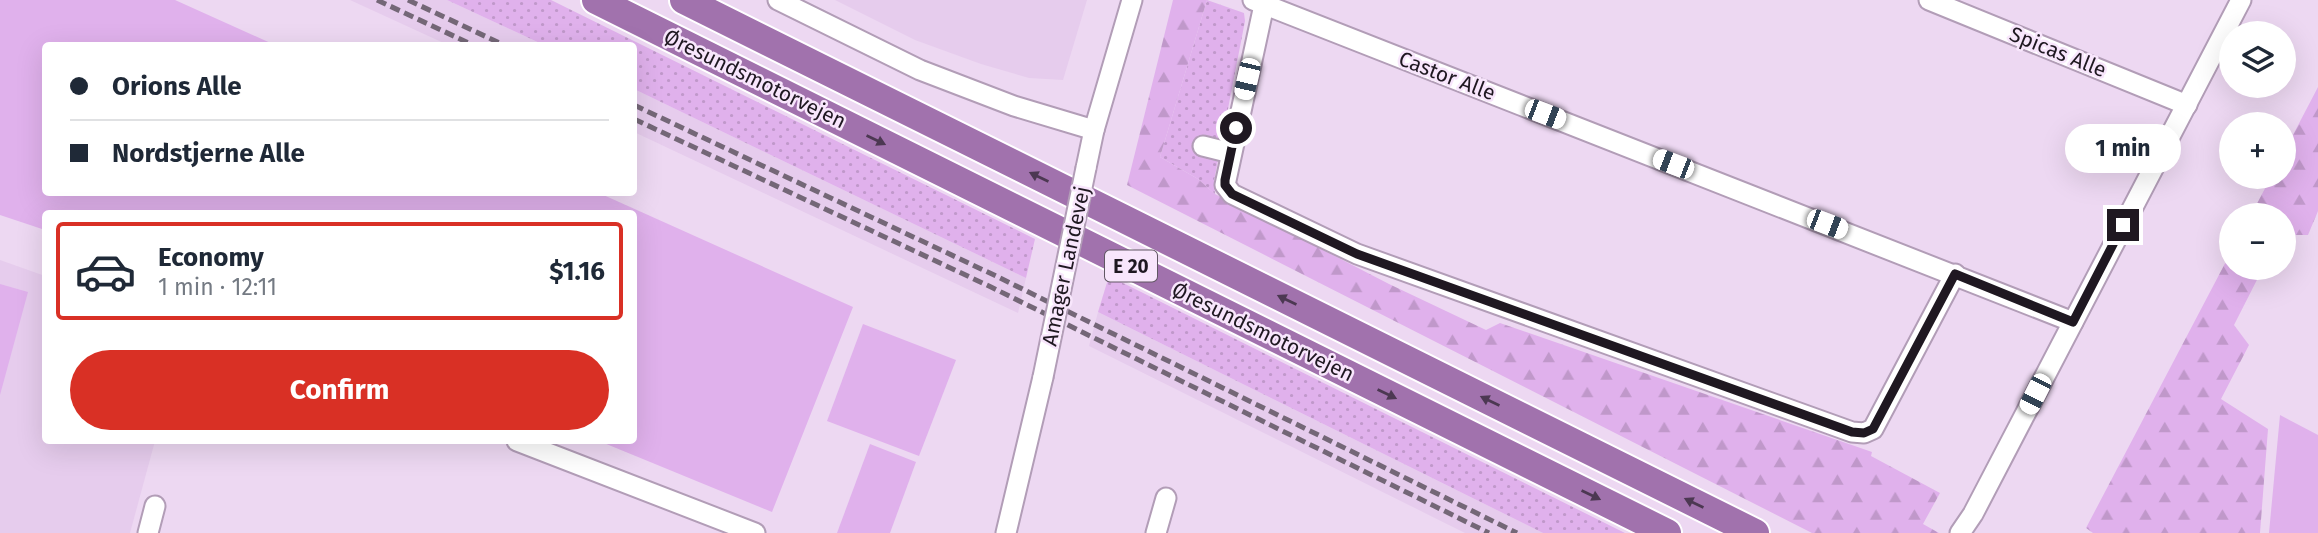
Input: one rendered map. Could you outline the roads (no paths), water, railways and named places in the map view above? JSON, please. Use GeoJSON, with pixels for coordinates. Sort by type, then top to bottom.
{"type":"FeatureCollection","features":[{"type":"Feature","properties":{"kind":"highway","name":"Øresundsmotorvejen"},"geometry":{"type":"LineString","coordinates":[[596,0],[1667,533]]}},
{"type":"Feature","properties":{"kind":"highway","name":"Øresundsmotorvejen"},"geometry":{"type":"LineString","coordinates":[[684,0],[1755,533]]}},
{"type":"Feature","properties":{"kind":"street"},"geometry":{"type":"LineString","coordinates":[[778,0],[920,70],[1014,106],[1094,130]]}},
{"type":"Feature","properties":{"kind":"street","name":"Amager Landevej"},"geometry":{"type":"LineString","coordinates":[[1006,533],[1043,377],[1094,130],[1132,0]]}},
{"type":"Feature","properties":{"kind":"street","name":"Spicas Alle"},"geometry":{"type":"LineString","coordinates":[[1929,0],[2187,105]]}},
{"type":"Feature","properties":{"kind":"street"},"geometry":{"type":"LineString","coordinates":[[1960,533],[1973,514],[2241,0]]}},
{"type":"Feature","properties":{"kind":"street"},"geometry":{"type":"LineString","coordinates":[[1257,2],[1225,185],[1232,194],[1357,254],[1852,432],[1864,433],[1873,429],[1955,274]]}},
{"type":"Feature","properties":{"kind":"street","name":"Castor Alle"},"geometry":{"type":"LineString","coordinates":[[1257,2],[2073,322]]}},
{"type":"Feature","properties":{"kind":"street"},"geometry":{"type":"LineString","coordinates":[[1203,146],[1231,153]]}},
{"type":"Feature","properties":{"kind":"street"},"geometry":{"type":"LineString","coordinates":[[525,444],[755,533]]}},
{"type":"Feature","properties":{"kind":"street"},"geometry":{"type":"LineString","coordinates":[[1156,533],[1166,498]]}},
{"type":"Feature","properties":{"kind":"street"},"geometry":{"type":"LineString","coordinates":[[148,533],[155,506]]}},
{"type":"Feature","properties":{"kind":"railway"},"geometry":{"type":"LineString","coordinates":[[377,0],[466,42]]}},
{"type":"Feature","properties":{"kind":"railway"},"geometry":{"type":"LineString","coordinates":[[408,0],[497,42]]}},
{"type":"Feature","properties":{"kind":"railway"},"geometry":{"type":"LineString","coordinates":[[637,106],[996,276],[1517,533]]}},
{"type":"Feature","properties":{"kind":"railway"},"geometry":{"type":"LineString","coordinates":[[637,120],[991,287],[1489,533]]}}]}
